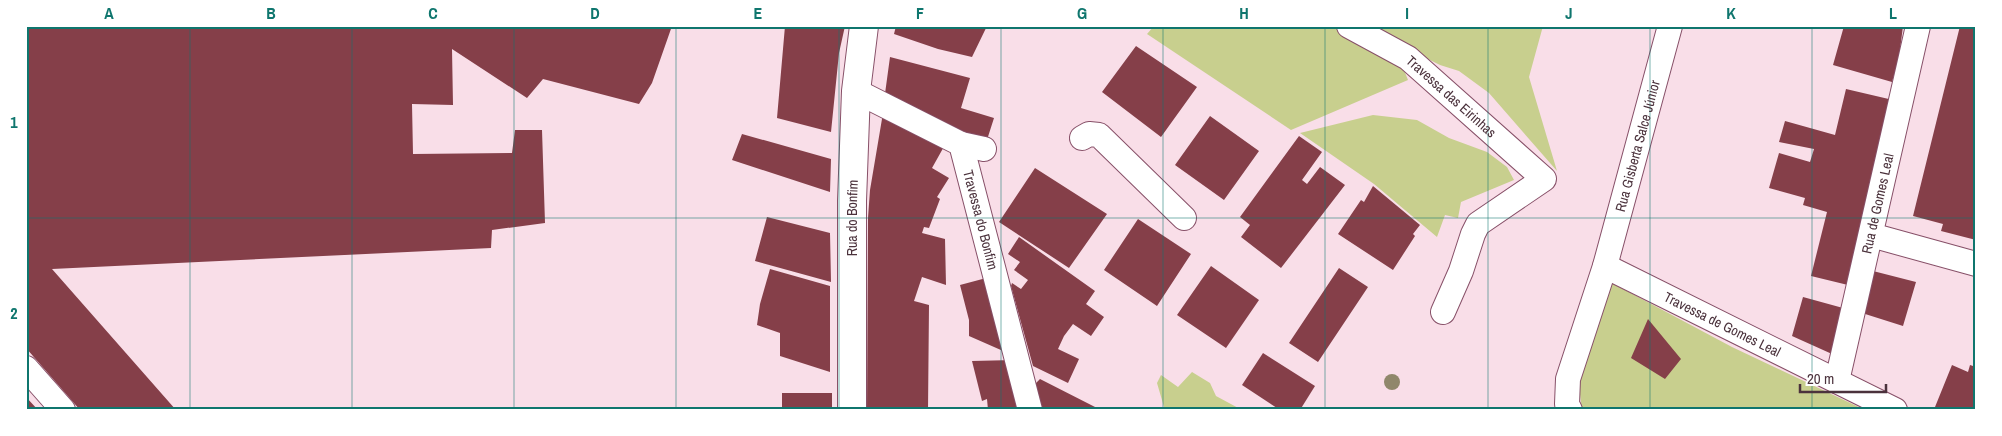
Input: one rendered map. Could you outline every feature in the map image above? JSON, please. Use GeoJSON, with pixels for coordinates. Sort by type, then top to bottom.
{"type":"FeatureCollection","features":[{"type":"Feature","properties":{"kind":"main road","name":"Rua do Bonfim"},"geometry":{"type":"LineString","coordinates":[[852,410],[852,201],[856,91],[864,26]]}},
{"type":"Feature","properties":{"kind":"street","name":"Travessa das Eirinhas"},"geometry":{"type":"LineString","coordinates":[[1350,26],[1408,58],[1544,179],[1478,224],[1472,234],[1461,271],[1443,312]]}},
{"type":"Feature","properties":{"kind":"street","name":"Rua Gisberta Salce Júnior"},"geometry":{"type":"LineString","coordinates":[[1570,410],[1567,404],[1568,379],[1605,266],[1670,26]]}},
{"type":"Feature","properties":{"kind":"street","name":"Rua de Gomes Leal"},"geometry":{"type":"LineString","coordinates":[[1837,381],[1918,26]]}},
{"type":"Feature","properties":{"kind":"street"},"geometry":{"type":"LineString","coordinates":[[856,91],[961,144],[984,149]]}},
{"type":"Feature","properties":{"kind":"street"},"geometry":{"type":"LineString","coordinates":[[1082,138],[1088,134],[1099,135],[1184,218]]}},
{"type":"Feature","properties":{"kind":"street","name":"Travessa do Bonfim"},"geometry":{"type":"LineString","coordinates":[[961,144],[1030,410]]}},
{"type":"Feature","properties":{"kind":"street"},"geometry":{"type":"LineString","coordinates":[[1871,235],[1976,264]]}},
{"type":"Feature","properties":{"kind":"street","name":"Travessa de Gomes Leal"},"geometry":{"type":"LineString","coordinates":[[1605,266],[1894,410]]}},
{"type":"Feature","properties":{"kind":"street"},"geometry":{"type":"LineString","coordinates":[[27,370],[63,410]]}},
{"type":"Feature","properties":{"kind":"green space"},"geometry":{"type":"Polygon","coordinates":[[[1154,26],[1333,26],[1404,70],[1408,80],[1291,130],[1147,34],[1154,26]]]}},
{"type":"Feature","properties":{"kind":"green space"},"geometry":{"type":"Polygon","coordinates":[[[1361,26],[1543,26],[1529,77],[1557,171],[1489,93],[1459,71],[1440,65],[1361,26]]]}},
{"type":"Feature","properties":{"kind":"green space"},"geometry":{"type":"Polygon","coordinates":[[[1373,115],[1417,120],[1449,138],[1487,152],[1507,167],[1514,180],[1461,202],[1458,218],[1445,215],[1437,237],[1374,184],[1300,133],[1373,115]]]}},
{"type":"Feature","properties":{"kind":"green space"},"geometry":{"type":"Polygon","coordinates":[[[1610,282],[1732,347],[1865,410],[1582,410],[1578,379],[1610,282]]]}},
{"type":"Feature","properties":{"kind":"green space"},"geometry":{"type":"Polygon","coordinates":[[[1192,372],[1210,383],[1216,396],[1242,410],[1161,410],[1164,407],[1157,383],[1161,375],[1178,387],[1192,372]]]}},
{"type":"Feature","properties":{"kind":"building"},"geometry":{"type":"Polygon","coordinates":[[[26,26],[672,26],[652,83],[639,104],[543,79],[527,98],[452,49],[453,105],[412,104],[413,154],[512,153],[515,130],[542,130],[545,223],[492,230],[491,248],[52,269],[176,410],[80,410],[26,348],[26,26]]]}},
{"type":"Feature","properties":{"kind":"building"},"geometry":{"type":"Polygon","coordinates":[[[785,26],[845,26],[839,53],[831,132],[777,118],[785,26]]]}},
{"type":"Feature","properties":{"kind":"building"},"geometry":{"type":"Polygon","coordinates":[[[896,26],[987,26],[972,57],[938,49],[894,34],[896,26]]]}},
{"type":"Feature","properties":{"kind":"building"},"geometry":{"type":"Polygon","coordinates":[[[1844,26],[1903,26],[1899,58],[1892,82],[1833,65],[1844,26]]]}},
{"type":"Feature","properties":{"kind":"building"},"geometry":{"type":"Polygon","coordinates":[[[1960,26],[1976,26],[1976,240],[1941,231],[1943,224],[1913,216],[1960,26]]]}},
{"type":"Feature","properties":{"kind":"building"},"geometry":{"type":"Polygon","coordinates":[[[1136,46],[1197,87],[1161,137],[1102,92],[1136,46]]]}},
{"type":"Feature","properties":{"kind":"building"},"geometry":{"type":"Polygon","coordinates":[[[890,57],[970,78],[961,108],[994,118],[986,143],[884,101],[890,57]]]}},
{"type":"Feature","properties":{"kind":"building"},"geometry":{"type":"Polygon","coordinates":[[[1846,89],[1893,100],[1848,285],[1811,276],[1827,212],[1803,205],[1805,198],[1769,188],[1779,153],[1810,162],[1814,149],[1779,142],[1785,121],[1835,135],[1846,89]]]}},
{"type":"Feature","properties":{"kind":"building"},"geometry":{"type":"Polygon","coordinates":[[[883,113],[946,143],[932,168],[949,178],[937,197],[940,199],[929,228],[924,227],[922,233],[945,239],[946,285],[922,277],[914,301],[929,305],[928,410],[867,410],[868,218],[870,190],[883,113]]]}},
{"type":"Feature","properties":{"kind":"building"},"geometry":{"type":"Polygon","coordinates":[[[1210,116],[1259,151],[1224,200],[1175,165],[1210,116]]]}},
{"type":"Feature","properties":{"kind":"building"},"geometry":{"type":"Polygon","coordinates":[[[742,134],[831,159],[830,192],[732,160],[742,134]]]}},
{"type":"Feature","properties":{"kind":"building"},"geometry":{"type":"Polygon","coordinates":[[[1299,136],[1322,152],[1302,180],[1307,184],[1320,167],[1345,185],[1281,268],[1241,237],[1250,225],[1240,217],[1299,136]]]}},
{"type":"Feature","properties":{"kind":"building"},"geometry":{"type":"Polygon","coordinates":[[[1035,168],[1107,214],[1069,268],[999,222],[1035,168]]]}},
{"type":"Feature","properties":{"kind":"building"},"geometry":{"type":"Polygon","coordinates":[[[1373,186],[1420,225],[1393,270],[1338,234],[1361,200],[1364,202],[1373,186]]]}},
{"type":"Feature","properties":{"kind":"building"},"geometry":{"type":"Polygon","coordinates":[[[767,217],[830,233],[831,282],[755,261],[767,217]]]}},
{"type":"Feature","properties":{"kind":"building"},"geometry":{"type":"Polygon","coordinates":[[[1138,219],[1191,254],[1157,306],[1104,270],[1138,219]]]}},
{"type":"Feature","properties":{"kind":"building"},"geometry":{"type":"Polygon","coordinates":[[[1019,237],[1095,291],[1086,304],[1104,317],[1091,336],[1073,324],[1064,336],[1058,349],[1079,359],[1068,383],[1033,366],[1011,286],[1012,283],[1021,289],[1028,280],[1014,270],[1020,262],[1008,254],[1019,237]]]}},
{"type":"Feature","properties":{"kind":"building"},"geometry":{"type":"Polygon","coordinates":[[[1211,266],[1259,300],[1226,348],[1177,315],[1211,266]]]}},
{"type":"Feature","properties":{"kind":"building"},"geometry":{"type":"Polygon","coordinates":[[[1339,268],[1368,287],[1318,362],[1289,343],[1339,268]]]}},
{"type":"Feature","properties":{"kind":"building"},"geometry":{"type":"Polygon","coordinates":[[[770,269],[830,286],[830,372],[780,356],[780,333],[757,325],[760,304],[770,269]]]}},
{"type":"Feature","properties":{"kind":"building"},"geometry":{"type":"Polygon","coordinates":[[[1873,271],[1916,282],[1903,326],[1862,313],[1873,271]]]}},
{"type":"Feature","properties":{"kind":"building"},"geometry":{"type":"Polygon","coordinates":[[[990,277],[1010,354],[969,336],[969,320],[960,285],[990,277]]]}},
{"type":"Feature","properties":{"kind":"building"},"geometry":{"type":"Polygon","coordinates":[[[1803,297],[1843,308],[1832,354],[1792,336],[1803,297]]]}},
{"type":"Feature","properties":{"kind":"building"},"geometry":{"type":"Polygon","coordinates":[[[1648,319],[1681,359],[1665,379],[1631,358],[1648,319]]]}},
{"type":"Feature","properties":{"kind":"building"},"geometry":{"type":"Polygon","coordinates":[[[1263,353],[1315,386],[1300,410],[1280,410],[1242,385],[1263,353]]]}},
{"type":"Feature","properties":{"kind":"building"},"geometry":{"type":"Polygon","coordinates":[[[1014,360],[1026,410],[988,410],[987,399],[982,401],[972,361],[1014,360]]]}},
{"type":"Feature","properties":{"kind":"building"},"geometry":{"type":"Polygon","coordinates":[[[1952,365],[1968,372],[1970,365],[1976,367],[1976,410],[1941,410],[1935,407],[1952,365]]]}},
{"type":"Feature","properties":{"kind":"building"},"geometry":{"type":"Polygon","coordinates":[[[1040,379],[1097,408],[1096,410],[1039,410],[1033,386],[1040,379]]]}},
{"type":"Feature","properties":{"kind":"building"},"geometry":{"type":"Polygon","coordinates":[[[782,393],[832,393],[832,410],[782,410],[782,393]]]}},
{"type":"Feature","properties":{"kind":"building"},"geometry":{"type":"Polygon","coordinates":[[[26,397],[38,410],[26,410],[26,397]]]}}]}
